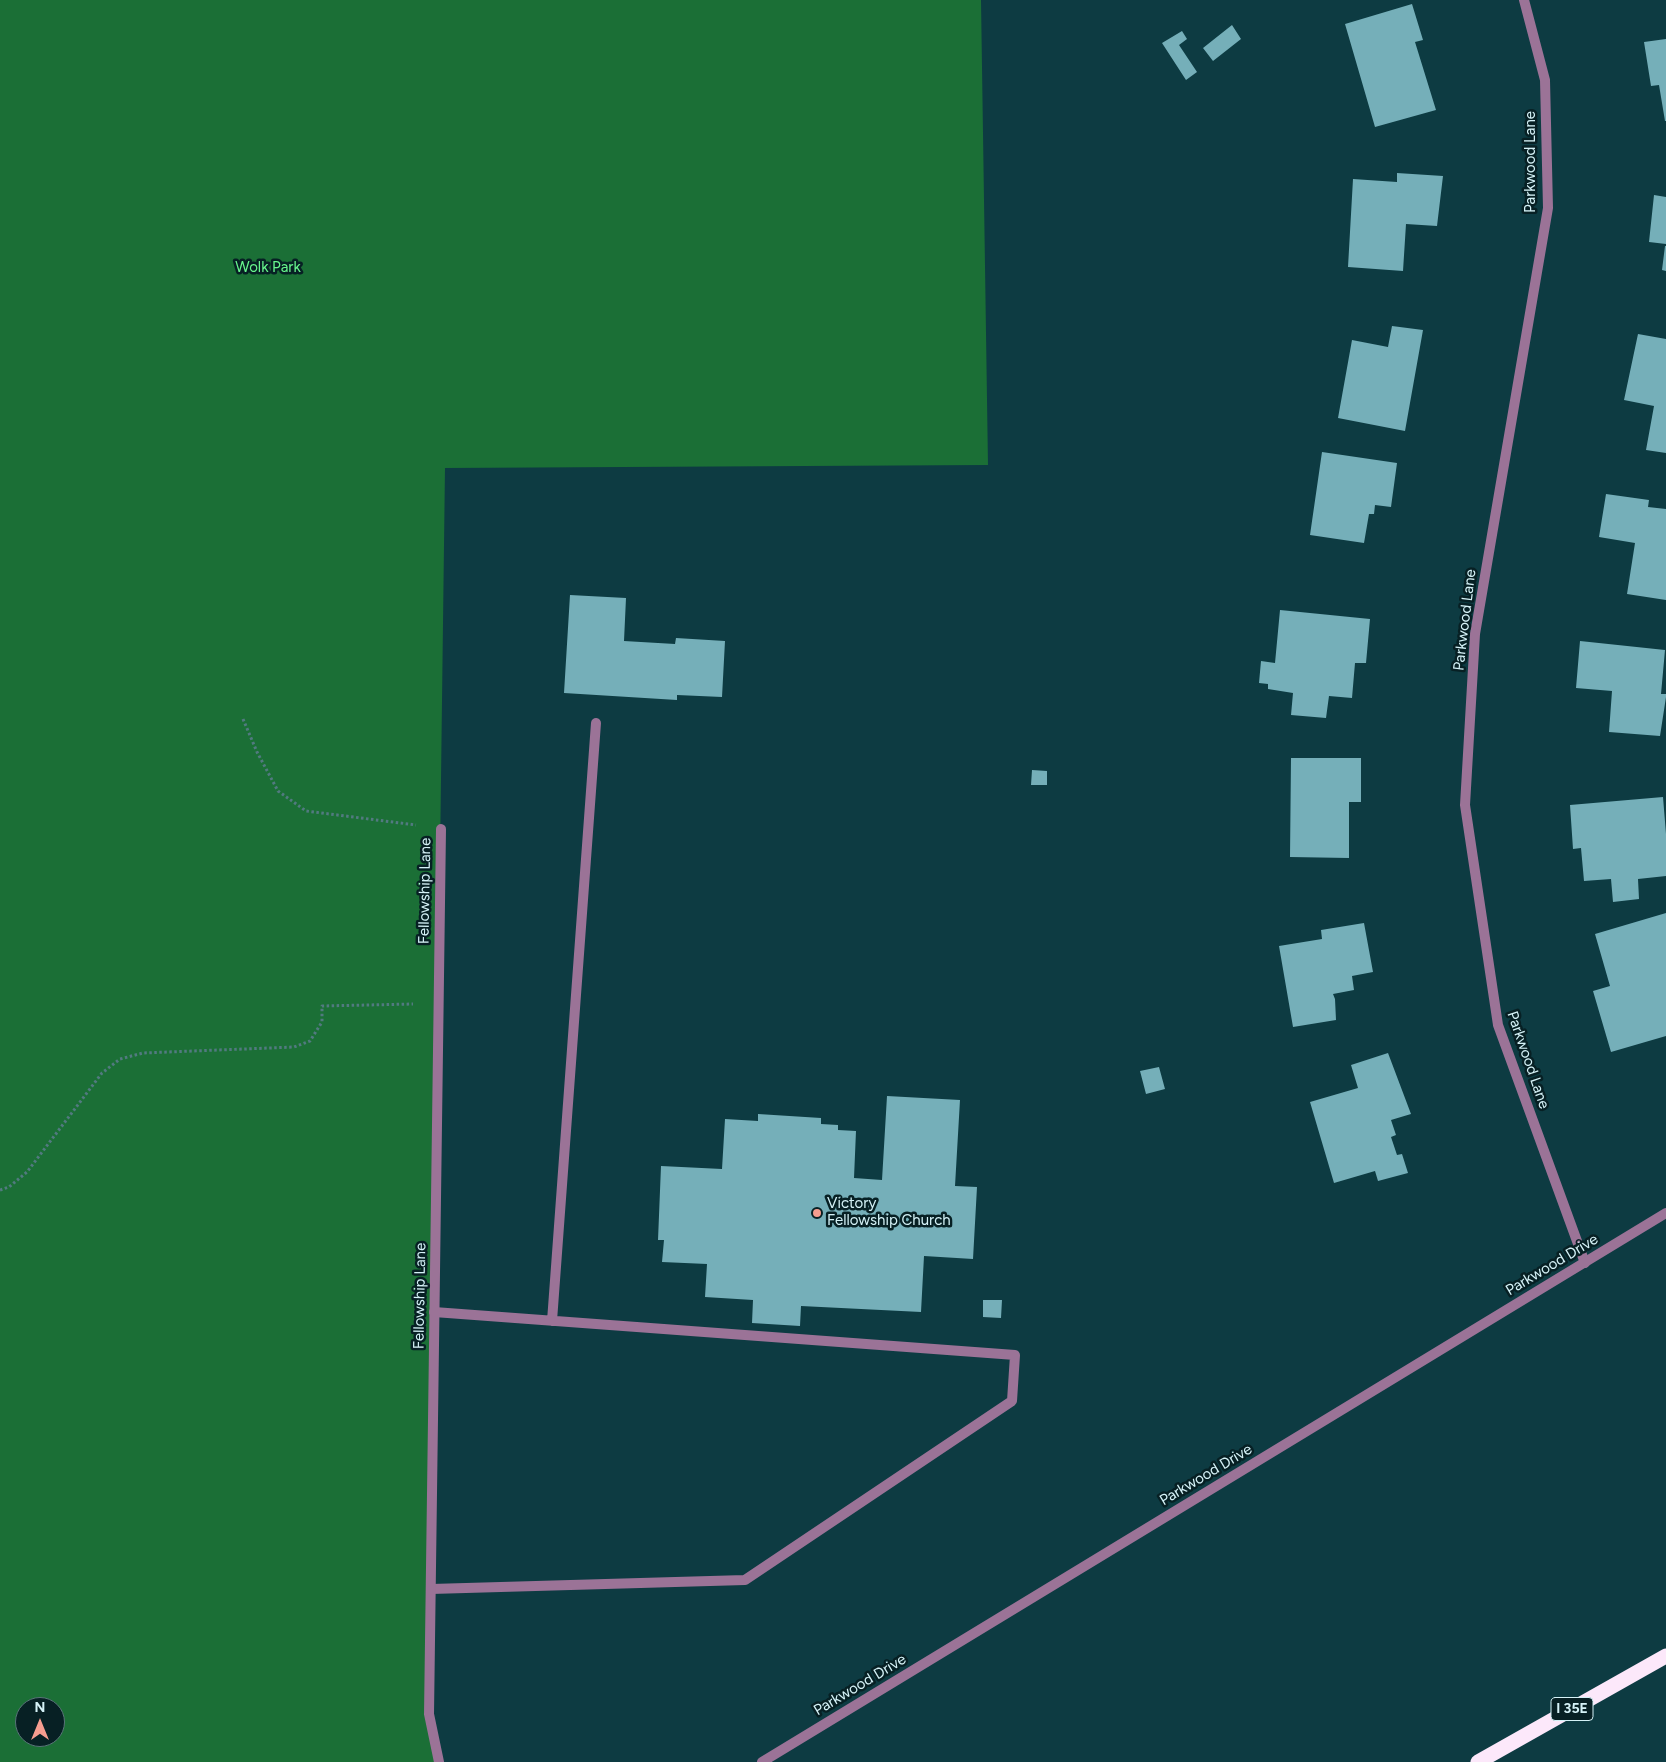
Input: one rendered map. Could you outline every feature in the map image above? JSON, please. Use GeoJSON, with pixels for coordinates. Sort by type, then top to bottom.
{"type":"FeatureCollection","features":[{"type":"Feature","properties":{"kind":"highway","name":"I 35E"},"geometry":{"type":"LineString","coordinates":[[1478,1762],[1666,1656]]}},
{"type":"Feature","properties":{"kind":"street","name":"Parkwood Lane"},"geometry":{"type":"LineString","coordinates":[[1524,0],[1545,80],[1548,208],[1475,634],[1465,805],[1498,1025],[1585,1263]]}},
{"type":"Feature","properties":{"kind":"street"},"geometry":{"type":"LineString","coordinates":[[552,1321],[596,723]]}},
{"type":"Feature","properties":{"kind":"street","name":"Fellowship Lane"},"geometry":{"type":"LineString","coordinates":[[439,1762],[429,1714],[441,829]]}},
{"type":"Feature","properties":{"kind":"street","name":"Parkwood Drive"},"geometry":{"type":"LineString","coordinates":[[762,1762],[1666,1213]]}},
{"type":"Feature","properties":{"kind":"street"},"geometry":{"type":"LineString","coordinates":[[431,1589],[745,1580],[1012,1401],[1015,1355],[434,1312]]}},
{"type":"Feature","properties":{"kind":"path"},"geometry":{"type":"LineString","coordinates":[[243,719],[257,752],[278,791],[306,811],[441,829]]}},
{"type":"Feature","properties":{"kind":"path"},"geometry":{"type":"LineString","coordinates":[[0,1190],[8,1187],[27,1172],[102,1073],[120,1059],[143,1053],[294,1047],[310,1040],[322,1022],[322,1006],[439,1004]]}},
{"type":"Feature","properties":{"kind":"green space","name":"Wolk Park"},"geometry":{"type":"Polygon","coordinates":[[[0,0],[981,0],[988,465],[445,468],[429,1714],[439,1762],[0,1762],[0,0]]]}},
{"type":"Feature","properties":{"kind":"building"},"geometry":{"type":"Polygon","coordinates":[[[1412,4],[1423,40],[1415,42],[1436,110],[1375,127],[1345,24],[1412,4]]]}},
{"type":"Feature","properties":{"kind":"building"},"geometry":{"type":"Polygon","coordinates":[[[1232,25],[1241,39],[1213,61],[1203,48],[1232,25]]]}},
{"type":"Feature","properties":{"kind":"building"},"geometry":{"type":"Polygon","coordinates":[[[1182,31],[1187,39],[1179,45],[1197,72],[1186,80],[1162,43],[1182,31]]]}},
{"type":"Feature","properties":{"kind":"building"},"geometry":{"type":"Polygon","coordinates":[[[1666,39],[1665,121],[1659,85],[1651,86],[1644,42],[1666,39]]]}},
{"type":"Feature","properties":{"kind":"building"},"geometry":{"type":"Polygon","coordinates":[[[1397,173],[1443,176],[1437,226],[1406,224],[1403,271],[1348,267],[1353,179],[1397,182],[1397,173]]]}},
{"type":"Feature","properties":{"kind":"building"},"geometry":{"type":"Polygon","coordinates":[[[1654,195],[1666,197],[1666,244],[1649,242],[1654,195]]]}},
{"type":"Feature","properties":{"kind":"building"},"geometry":{"type":"Polygon","coordinates":[[[1666,246],[1666,271],[1662,270],[1666,246]]]}},
{"type":"Feature","properties":{"kind":"building"},"geometry":{"type":"Polygon","coordinates":[[[1392,326],[1423,330],[1405,431],[1338,418],[1352,340],[1388,347],[1392,326]]]}},
{"type":"Feature","properties":{"kind":"building"},"geometry":{"type":"Polygon","coordinates":[[[1638,334],[1666,339],[1666,453],[1646,450],[1654,406],[1624,400],[1638,334]]]}},
{"type":"Feature","properties":{"kind":"building"},"geometry":{"type":"Polygon","coordinates":[[[1322,452],[1397,463],[1391,507],[1375,505],[1374,514],[1369,514],[1364,543],[1310,535],[1322,452]]]}},
{"type":"Feature","properties":{"kind":"building"},"geometry":{"type":"Polygon","coordinates":[[[1606,494],[1649,500],[1648,507],[1666,509],[1666,600],[1627,594],[1635,543],[1599,537],[1606,494]]]}},
{"type":"Feature","properties":{"kind":"building"},"geometry":{"type":"Polygon","coordinates":[[[570,595],[626,598],[624,641],[675,644],[676,638],[725,641],[722,697],[677,695],[677,700],[564,693],[570,595]]]}},
{"type":"Feature","properties":{"kind":"building"},"geometry":{"type":"Polygon","coordinates":[[[1280,610],[1370,619],[1366,663],[1355,663],[1352,698],[1329,696],[1326,718],[1291,715],[1293,693],[1268,689],[1268,684],[1259,683],[1261,661],[1275,663],[1280,610]]]}},
{"type":"Feature","properties":{"kind":"building"},"geometry":{"type":"Polygon","coordinates":[[[1580,641],[1665,650],[1661,694],[1666,694],[1666,697],[1660,736],[1609,732],[1612,691],[1576,688],[1580,641]]]}},
{"type":"Feature","properties":{"kind":"building"},"geometry":{"type":"Polygon","coordinates":[[[1291,758],[1361,758],[1361,802],[1349,802],[1349,858],[1290,857],[1291,758]]]}},
{"type":"Feature","properties":{"kind":"building"},"geometry":{"type":"Polygon","coordinates":[[[1032,770],[1047,771],[1047,785],[1031,785],[1032,770]]]}},
{"type":"Feature","properties":{"kind":"building"},"geometry":{"type":"Polygon","coordinates":[[[1663,797],[1666,834],[1666,876],[1638,879],[1639,899],[1613,902],[1611,879],[1584,881],[1581,848],[1573,849],[1570,805],[1663,797]]]}},
{"type":"Feature","properties":{"kind":"building"},"geometry":{"type":"Polygon","coordinates":[[[1666,913],[1666,1036],[1611,1052],[1593,991],[1610,986],[1595,934],[1666,913]]]}},
{"type":"Feature","properties":{"kind":"building"},"geometry":{"type":"Polygon","coordinates":[[[1364,923],[1373,972],[1352,976],[1354,990],[1333,994],[1336,1020],[1293,1027],[1279,946],[1322,939],[1321,930],[1364,923]]]}},
{"type":"Feature","properties":{"kind":"building"},"geometry":{"type":"Polygon","coordinates":[[[1388,1053],[1411,1114],[1391,1120],[1396,1135],[1391,1137],[1397,1155],[1402,1154],[1408,1173],[1378,1181],[1375,1171],[1334,1183],[1310,1102],[1358,1088],[1351,1065],[1388,1053]]]}},
{"type":"Feature","properties":{"kind":"building"},"geometry":{"type":"Polygon","coordinates":[[[1159,1067],[1165,1089],[1146,1094],[1140,1071],[1159,1067]]]}},
{"type":"Feature","properties":{"kind":"building","name":"Victory Fellowship Church"},"geometry":{"type":"Polygon","coordinates":[[[887,1096],[960,1100],[955,1186],[977,1187],[973,1259],[924,1256],[921,1312],[801,1306],[800,1326],[752,1323],[753,1300],[705,1297],[707,1264],[662,1262],[664,1240],[658,1240],[661,1166],[722,1169],[725,1119],[758,1121],[758,1114],[821,1118],[821,1124],[838,1125],[838,1130],[856,1131],[854,1178],[882,1180],[887,1096]]]}},
{"type":"Feature","properties":{"kind":"building"},"geometry":{"type":"Polygon","coordinates":[[[983,1300],[1002,1300],[1001,1318],[983,1317],[983,1300]]]}},
{"type":"Feature","properties":{"kind":"place","name":"Victory Fellowship Church"},"geometry":{"type":"Point","coordinates":[817,1213]}}]}
